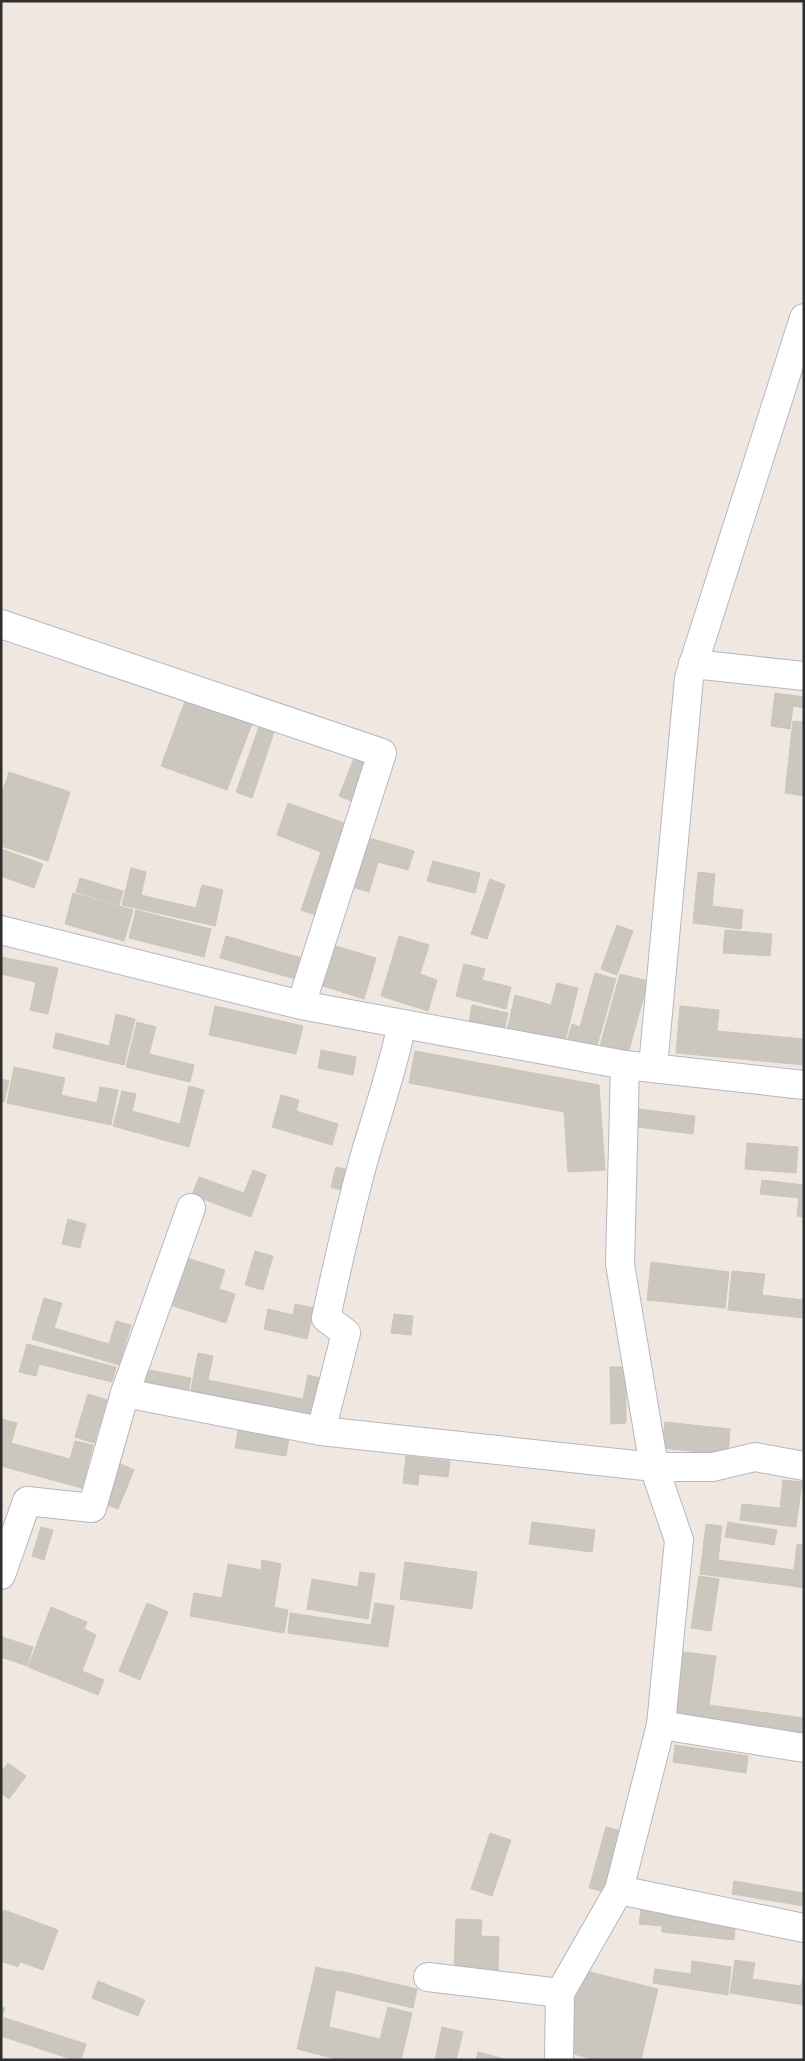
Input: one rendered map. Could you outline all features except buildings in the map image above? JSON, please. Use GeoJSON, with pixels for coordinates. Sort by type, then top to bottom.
{"type":"FeatureCollection","features":[{"type":"Feature","properties":{"kind":"street"},"geometry":{"type":"LineString","coordinates":[[652,1067],[689,678],[804,318]]}},
{"type":"Feature","properties":{"kind":"street"},"geometry":{"type":"LineString","coordinates":[[1,624],[382,753],[301,1005]]}},
{"type":"Feature","properties":{"kind":"street"},"geometry":{"type":"LineString","coordinates":[[693,664],[804,676]]}},
{"type":"Feature","properties":{"kind":"street"},"geometry":{"type":"LineString","coordinates":[[1,930],[301,1005],[625,1065],[804,1085]]}},
{"type":"Feature","properties":{"kind":"street"},"geometry":{"type":"LineString","coordinates":[[322,1431],[346,1334],[326,1318],[338,1259],[367,1149],[391,1077],[402,1024]]}},
{"type":"Feature","properties":{"kind":"street"},"geometry":{"type":"LineString","coordinates":[[559,2060],[560,1993],[619,1890],[661,1725],[679,1540],[654,1467],[620,1264],[625,1065]]}},
{"type":"Feature","properties":{"kind":"street"},"geometry":{"type":"LineString","coordinates":[[1,1575],[27,1501],[92,1508],[125,1393],[191,1208]]}},
{"type":"Feature","properties":{"kind":"street"},"geometry":{"type":"LineString","coordinates":[[125,1393],[322,1431],[654,1467],[713,1467],[755,1457],[804,1466]]}},
{"type":"Feature","properties":{"kind":"street"},"geometry":{"type":"LineString","coordinates":[[661,1725],[804,1748]]}},
{"type":"Feature","properties":{"kind":"street"},"geometry":{"type":"LineString","coordinates":[[619,1890],[804,1928]]}},
{"type":"Feature","properties":{"kind":"street"},"geometry":{"type":"LineString","coordinates":[[428,1978],[560,1993]]}}]}
